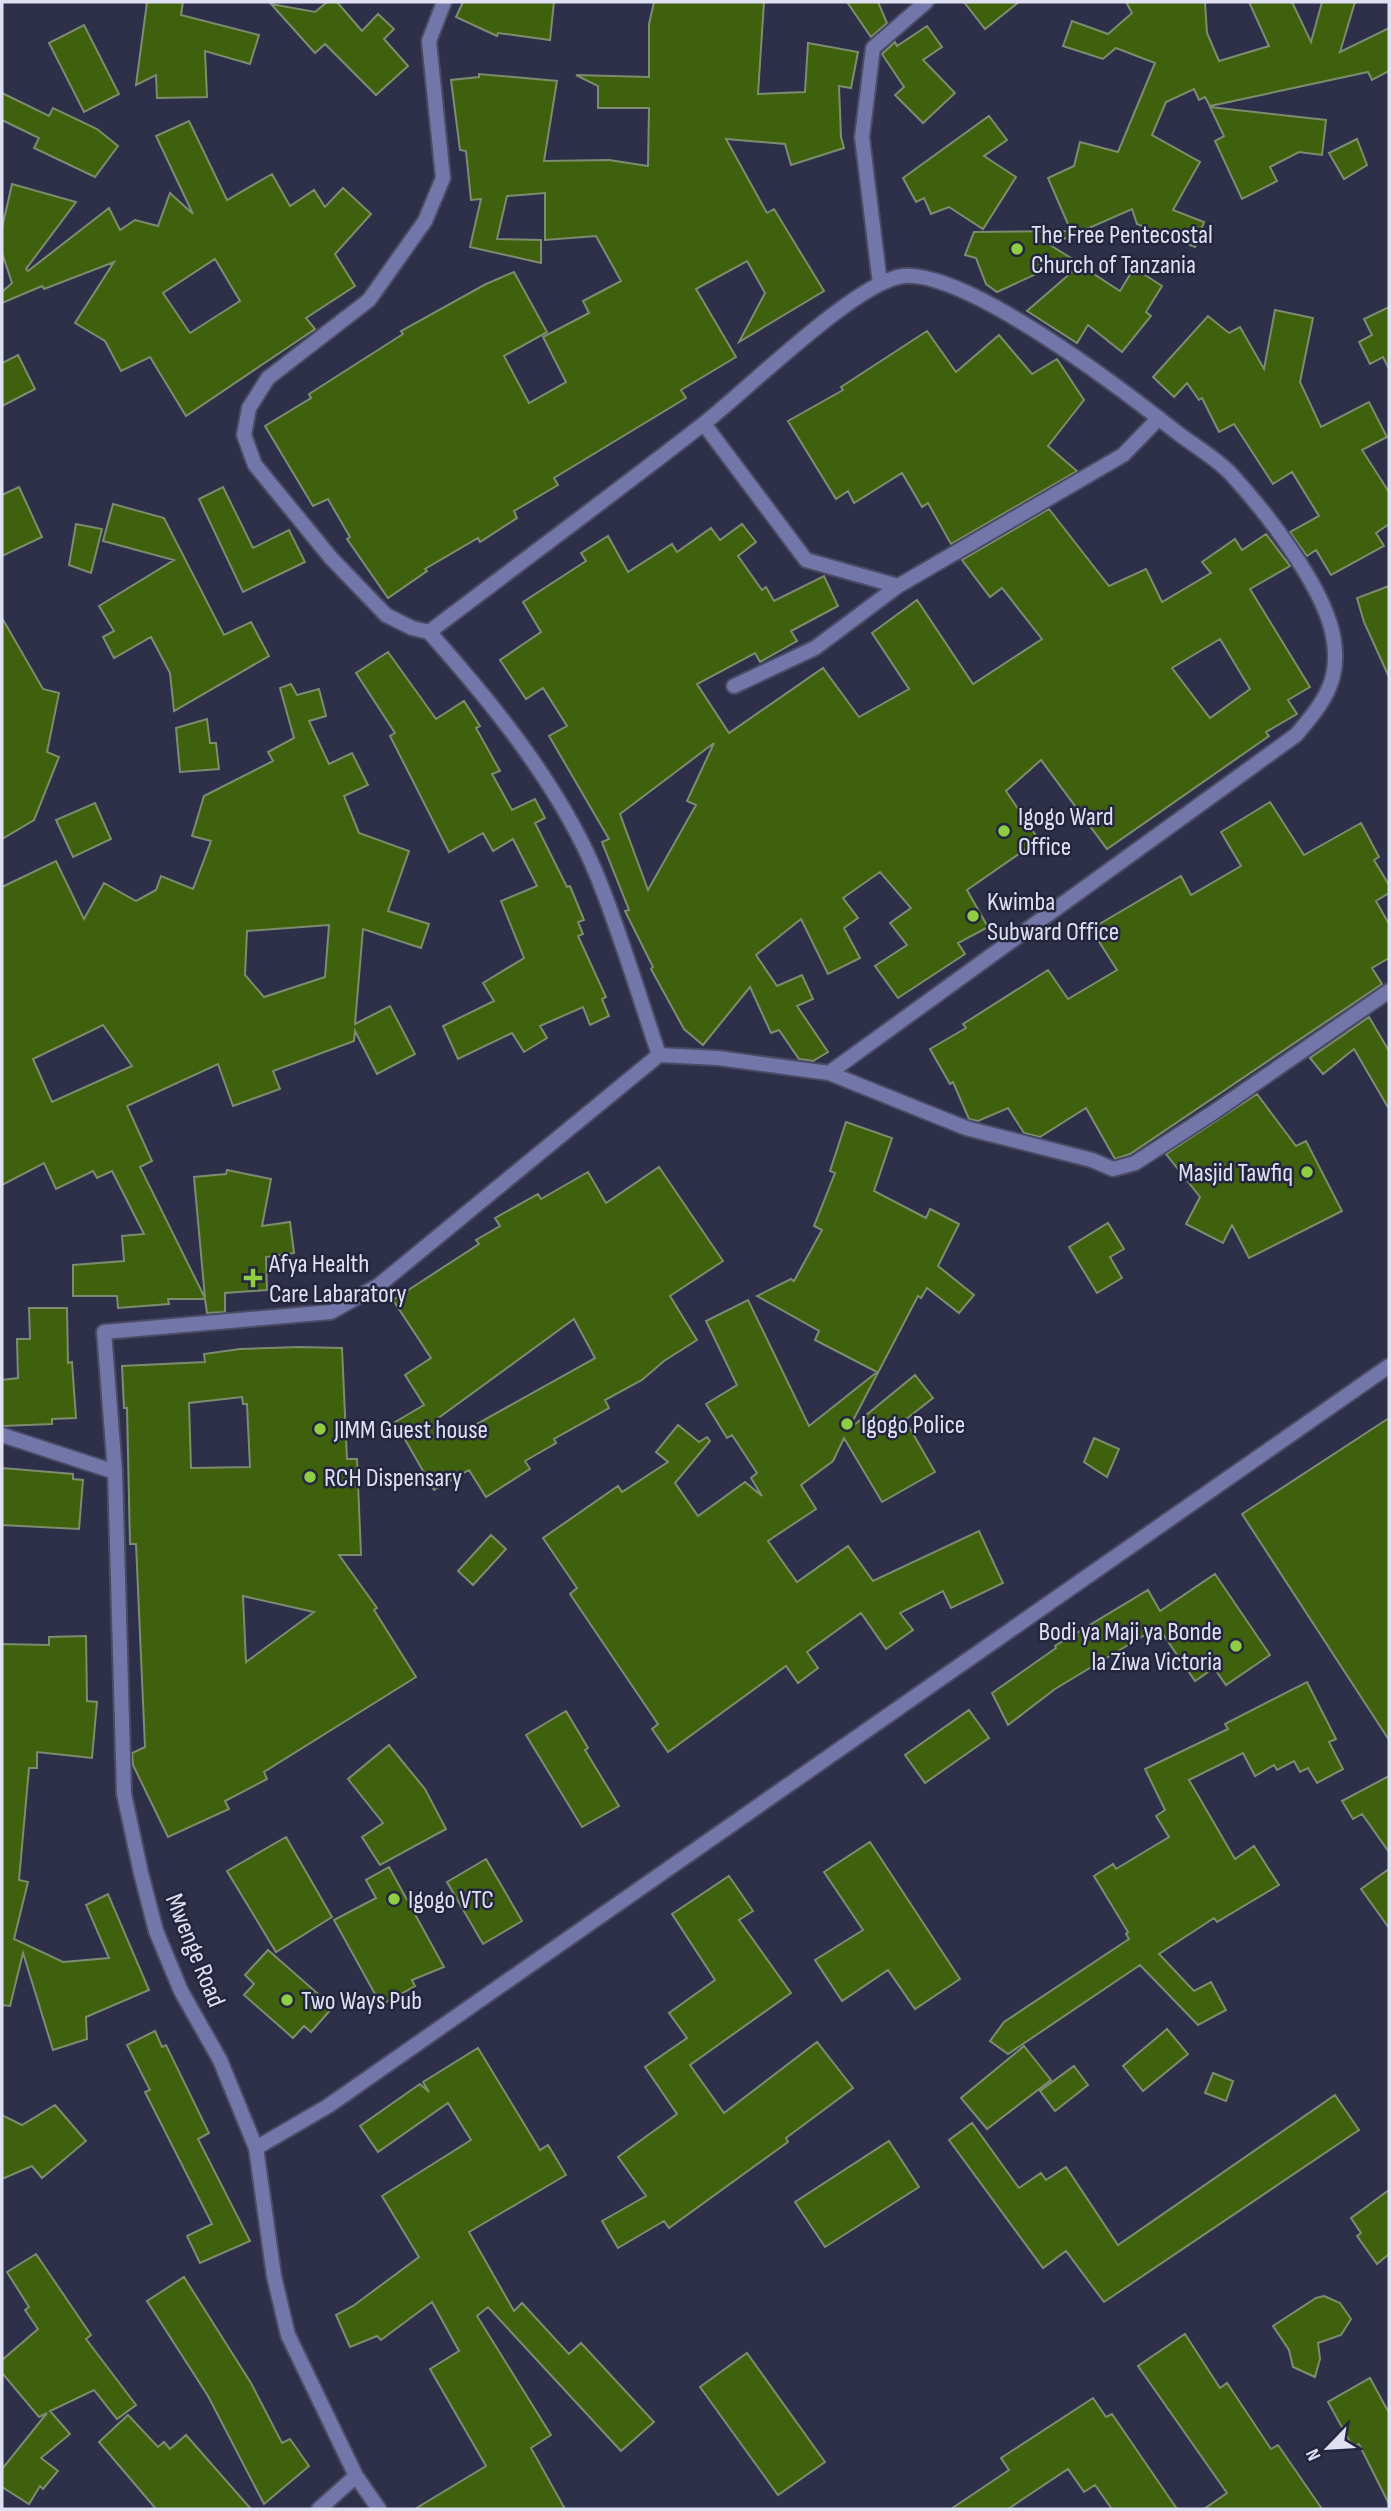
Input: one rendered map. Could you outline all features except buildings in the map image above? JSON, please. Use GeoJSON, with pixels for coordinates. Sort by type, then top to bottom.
{"type":"FeatureCollection","features":[{"type":"Feature","properties":{"kind":"street"},"geometry":{"type":"LineString","coordinates":[[444,2],[429,41],[443,178],[425,221],[369,300],[268,378],[248,408],[244,435],[255,465],[331,558],[386,615],[412,628],[429,632],[517,742],[564,811],[597,876],[659,1055],[718,1058],[829,1073],[967,1128],[1092,1160],[1113,1169],[1135,1163],[1389,991]]}},
{"type":"Feature","properties":{"kind":"street"},"geometry":{"type":"LineString","coordinates":[[880,284],[862,136],[873,48],[926,2]]}},
{"type":"Feature","properties":{"kind":"street"},"geometry":{"type":"LineString","coordinates":[[429,632],[704,424],[848,303],[880,284],[903,276],[928,278],[984,300],[1109,379],[1230,472],[1310,576],[1332,632],[1334,674],[1325,702],[1296,735],[829,1073]]}},
{"type":"Feature","properties":{"kind":"street"},"geometry":{"type":"LineString","coordinates":[[734,686],[815,648],[898,586],[1123,455],[1159,418]]}},
{"type":"Feature","properties":{"kind":"street"},"geometry":{"type":"LineString","coordinates":[[704,424],[806,560],[898,586]]}},
{"type":"Feature","properties":{"kind":"street","name":"Mwenge Road"},"geometry":{"type":"LineString","coordinates":[[379,2509],[356,2476],[288,2334],[274,2276],[257,2148],[219,2060],[181,1991],[156,1931],[124,1794],[116,1472],[104,1332],[331,1312],[390,1276],[659,1055]]}},
{"type":"Feature","properties":{"kind":"street"},"geometry":{"type":"LineString","coordinates":[[257,2148],[328,2106],[1389,1366]]}},
{"type":"Feature","properties":{"kind":"street"},"geometry":{"type":"LineString","coordinates":[[2,1435],[116,1472]]}},
{"type":"Feature","properties":{"kind":"street"},"geometry":{"type":"LineString","coordinates":[[319,2509],[356,2476]]}},
{"type":"Feature","properties":{"kind":"place","name":"The Free Pentecostal Church of Tanzania"},"geometry":{"type":"Point","coordinates":[1017,249]}},
{"type":"Feature","properties":{"kind":"place","name":"Igogo Ward Office"},"geometry":{"type":"Point","coordinates":[1004,831]}},
{"type":"Feature","properties":{"kind":"place","name":"Kwimba Subward Office"},"geometry":{"type":"Point","coordinates":[973,916]}},
{"type":"Feature","properties":{"kind":"place","name":"Masjid Tawfiq"},"geometry":{"type":"Point","coordinates":[1307,1172]}},
{"type":"Feature","properties":{"kind":"place","name":"Afya Health Care Labaratory"},"geometry":{"type":"Point","coordinates":[253,1278]}},
{"type":"Feature","properties":{"kind":"place","name":"Igogo Police"},"geometry":{"type":"Point","coordinates":[847,1424]}},
{"type":"Feature","properties":{"kind":"place","name":"JIMM Guest house"},"geometry":{"type":"Point","coordinates":[320,1429]}},
{"type":"Feature","properties":{"kind":"place","name":"RCH Dispensary"},"geometry":{"type":"Point","coordinates":[310,1477]}},
{"type":"Feature","properties":{"kind":"place","name":"Bodi ya Maji ya Bonde la Ziwa Victoria"},"geometry":{"type":"Point","coordinates":[1236,1646]}},
{"type":"Feature","properties":{"kind":"place","name":"Igogo VTC"},"geometry":{"type":"Point","coordinates":[394,1899]}},
{"type":"Feature","properties":{"kind":"place","name":"Two Ways Pub"},"geometry":{"type":"Point","coordinates":[287,2000]}}]}
